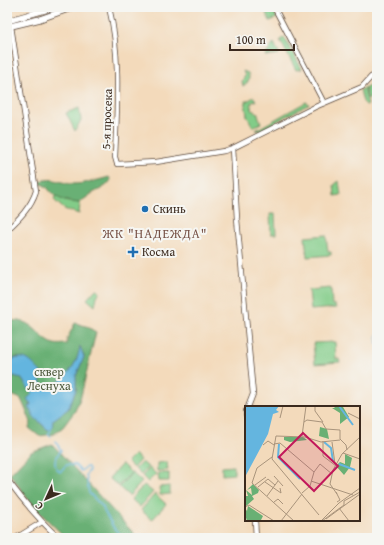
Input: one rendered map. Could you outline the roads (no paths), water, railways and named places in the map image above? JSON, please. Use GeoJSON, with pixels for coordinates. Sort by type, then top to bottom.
{"type":"FeatureCollection","features":[{"type":"Feature","properties":{"kind":"main road"},"geometry":{"type":"LineString","coordinates":[[7,21],[55,7]]}},
{"type":"Feature","properties":{"kind":"main road"},"geometry":{"type":"LineString","coordinates":[[9,27],[74,7]]}},
{"type":"Feature","properties":{"kind":"street","name":"5-я просека"},"geometry":{"type":"LineString","coordinates":[[109,7],[113,23],[118,84],[115,157],[117,164],[156,162],[224,151],[233,148],[324,103],[362,87],[377,74]]}},
{"type":"Feature","properties":{"kind":"street"},"geometry":{"type":"LineString","coordinates":[[274,7],[324,103]]}},
{"type":"Feature","properties":{"kind":"street"},"geometry":{"type":"LineString","coordinates":[[7,230],[28,207],[36,191],[9,27]]}},
{"type":"Feature","properties":{"kind":"street"},"geometry":{"type":"LineString","coordinates":[[233,148],[237,219],[253,394],[248,406]]}},
{"type":"Feature","properties":{"kind":"street"},"geometry":{"type":"LineString","coordinates":[[7,479],[20,497],[42,522],[59,538]]}},
{"type":"Feature","properties":{"kind":"street"},"geometry":{"type":"LineString","coordinates":[[255,521],[256,538]]}},
{"type":"Feature","properties":{"kind":"street"},"geometry":{"type":"LineString","coordinates":[[16,538],[42,522]]}},
{"type":"Feature","properties":{"kind":"water"},"geometry":{"type":"Polygon","coordinates":[[[80,346],[84,357],[76,376],[76,390],[68,409],[53,420],[52,429],[48,430],[34,417],[29,407],[31,404],[27,399],[33,393],[21,378],[7,374],[7,361],[23,358],[30,361],[41,372],[41,384],[50,387],[61,380],[74,365],[80,346]]]}},
{"type":"Feature","properties":{"kind":"waterway"},"geometry":{"type":"LineString","coordinates":[[377,335],[377,344]]}},
{"type":"Feature","properties":{"kind":"waterway"},"geometry":{"type":"LineString","coordinates":[[377,368],[377,379]]}},
{"type":"Feature","properties":{"kind":"waterway"},"geometry":{"type":"LineString","coordinates":[[51,428],[48,434],[51,436]]}},
{"type":"Feature","properties":{"kind":"waterway"},"geometry":{"type":"LineString","coordinates":[[55,441],[61,450],[55,461],[57,469],[60,472],[66,465],[75,465],[81,471],[88,467],[89,470],[86,475],[89,493],[103,507],[114,528],[124,538]]}},
{"type":"Feature","properties":{"kind":"place","name":"Скинь"},"geometry":{"type":"Point","coordinates":[145,209]}},
{"type":"Feature","properties":{"kind":"place","name":"Косма"},"geometry":{"type":"Point","coordinates":[133,252]}},
{"type":"Feature","properties":{"kind":"district","name":"ЖК \"НАДЕЖДА\""},"geometry":{"type":"Point","coordinates":[155,233]}},
{"type":"Feature","properties":{"kind":"park label","name":"сквер Леснуха"},"geometry":{"type":"Point","coordinates":[49,379]}}]}
